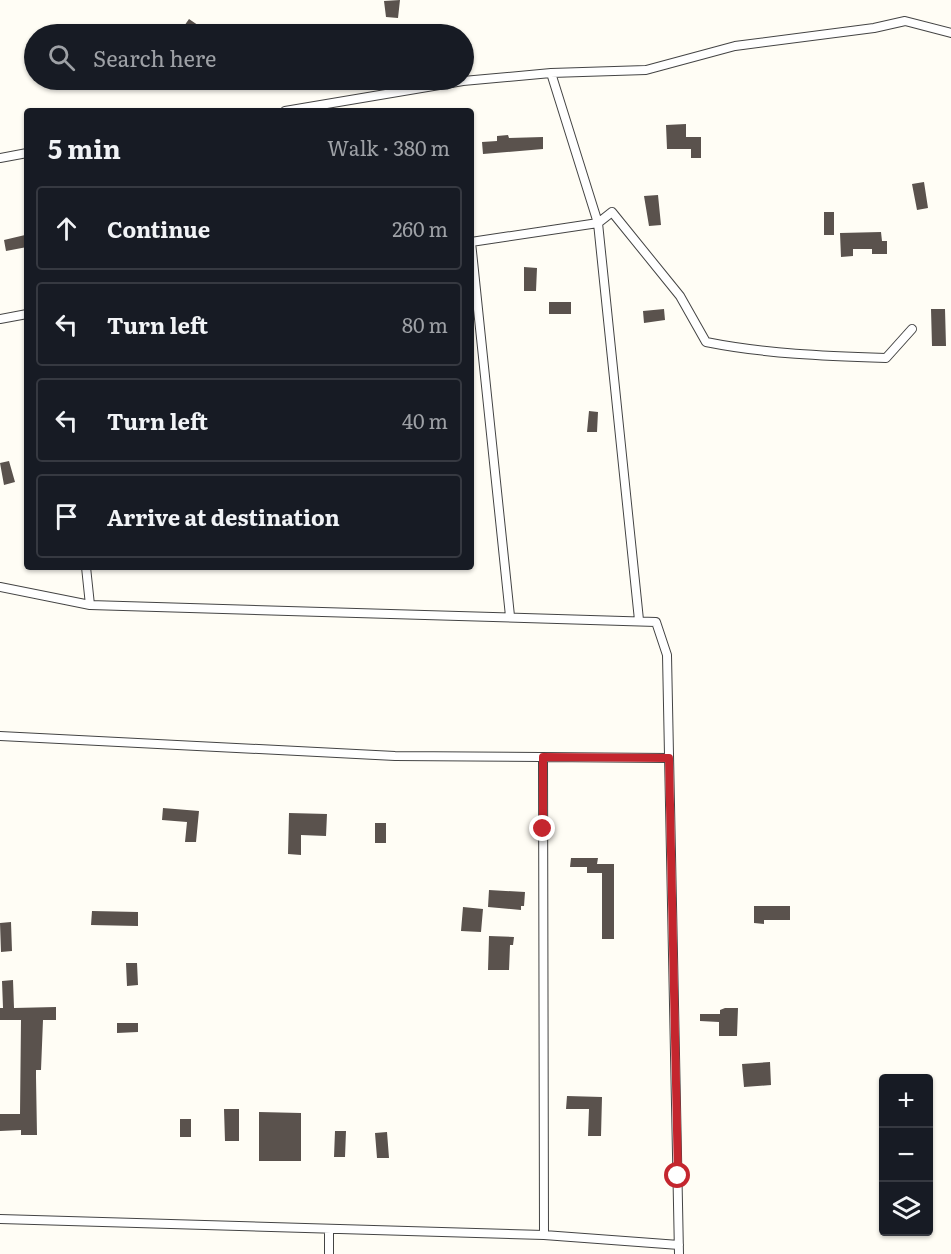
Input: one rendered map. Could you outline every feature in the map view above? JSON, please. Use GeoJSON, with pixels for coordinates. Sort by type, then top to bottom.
{"type":"FeatureCollection","features":[{"type":"Feature","properties":{"kind":"street"},"geometry":{"type":"LineString","coordinates":[[474,80],[551,73],[646,70],[735,46],[874,28],[905,21],[951,33]]}},
{"type":"Feature","properties":{"kind":"street"},"geometry":{"type":"LineString","coordinates":[[551,73],[598,223],[639,620]]}},
{"type":"Feature","properties":{"kind":"street"},"geometry":{"type":"LineString","coordinates":[[303,108],[410,90]]}},
{"type":"Feature","properties":{"kind":"street"},"geometry":{"type":"LineString","coordinates":[[0,158],[24,154]]}},
{"type":"Feature","properties":{"kind":"street"},"geometry":{"type":"LineString","coordinates":[[474,242],[598,223],[612,212],[680,296],[706,342],[796,355],[886,358],[912,329]]}},
{"type":"Feature","properties":{"kind":"street"},"geometry":{"type":"LineString","coordinates":[[474,271],[510,616]]}},
{"type":"Feature","properties":{"kind":"street"},"geometry":{"type":"LineString","coordinates":[[0,319],[24,315]]}},
{"type":"Feature","properties":{"kind":"street"},"geometry":{"type":"LineString","coordinates":[[86,570],[90,605]]}},
{"type":"Feature","properties":{"kind":"street"},"geometry":{"type":"LineString","coordinates":[[0,587],[90,605],[656,622],[666,655],[679,1250],[544,1235],[0,1219]]}},
{"type":"Feature","properties":{"kind":"street"},"geometry":{"type":"LineString","coordinates":[[0,736],[395,756],[669,758]]}},
{"type":"Feature","properties":{"kind":"street"},"geometry":{"type":"LineString","coordinates":[[543,757],[544,1235]]}},
{"type":"Feature","properties":{"kind":"street"},"geometry":{"type":"LineString","coordinates":[[329,1229],[329,1254]]}},
{"type":"Feature","properties":{"kind":"building"},"geometry":{"type":"Polygon","coordinates":[[[400,0],[398,18],[386,17],[384,1],[400,0]]]}},
{"type":"Feature","properties":{"kind":"building"},"geometry":{"type":"Polygon","coordinates":[[[189,19],[196,24],[186,24],[189,19]]]}},
{"type":"Feature","properties":{"kind":"building"},"geometry":{"type":"Polygon","coordinates":[[[686,124],[686,137],[701,137],[701,158],[691,158],[691,149],[667,149],[666,125],[686,124]]]}},
{"type":"Feature","properties":{"kind":"building"},"geometry":{"type":"Polygon","coordinates":[[[508,135],[509,138],[543,137],[543,149],[483,154],[482,142],[497,141],[497,136],[508,135]]]}},
{"type":"Feature","properties":{"kind":"building"},"geometry":{"type":"Polygon","coordinates":[[[924,182],[928,208],[917,210],[912,184],[924,182]]]}},
{"type":"Feature","properties":{"kind":"building"},"geometry":{"type":"Polygon","coordinates":[[[658,195],[661,225],[649,226],[644,196],[658,195]]]}},
{"type":"Feature","properties":{"kind":"building"},"geometry":{"type":"Polygon","coordinates":[[[824,212],[834,212],[834,235],[824,235],[824,212]]]}},
{"type":"Feature","properties":{"kind":"building"},"geometry":{"type":"Polygon","coordinates":[[[881,232],[882,241],[887,241],[887,254],[872,254],[872,249],[853,249],[853,256],[841,257],[840,233],[881,232]]]}},
{"type":"Feature","properties":{"kind":"building"},"geometry":{"type":"Polygon","coordinates":[[[24,235],[24,248],[6,251],[4,240],[24,235]]]}},
{"type":"Feature","properties":{"kind":"building"},"geometry":{"type":"Polygon","coordinates":[[[524,267],[537,268],[536,291],[524,291],[524,267]]]}},
{"type":"Feature","properties":{"kind":"building"},"geometry":{"type":"Polygon","coordinates":[[[549,302],[571,302],[571,314],[549,314],[549,302]]]}},
{"type":"Feature","properties":{"kind":"building"},"geometry":{"type":"Polygon","coordinates":[[[664,309],[665,320],[644,323],[643,311],[664,309]]]}},
{"type":"Feature","properties":{"kind":"building"},"geometry":{"type":"Polygon","coordinates":[[[931,309],[945,309],[946,346],[932,346],[931,309]]]}},
{"type":"Feature","properties":{"kind":"building"},"geometry":{"type":"Polygon","coordinates":[[[589,411],[598,412],[597,432],[587,432],[589,411]]]}},
{"type":"Feature","properties":{"kind":"building"},"geometry":{"type":"Polygon","coordinates":[[[9,461],[15,482],[4,485],[0,463],[9,461]]]}},
{"type":"Feature","properties":{"kind":"building"},"geometry":{"type":"Polygon","coordinates":[[[163,808],[199,811],[196,842],[185,842],[187,822],[162,820],[163,808]]]}},
{"type":"Feature","properties":{"kind":"building"},"geometry":{"type":"Polygon","coordinates":[[[289,813],[327,814],[326,836],[301,835],[301,855],[288,854],[289,813]]]}},
{"type":"Feature","properties":{"kind":"building"},"geometry":{"type":"Polygon","coordinates":[[[375,823],[386,823],[386,843],[375,843],[375,823]]]}},
{"type":"Feature","properties":{"kind":"building"},"geometry":{"type":"Polygon","coordinates":[[[571,858],[598,858],[597,864],[614,864],[614,939],[602,939],[602,873],[587,873],[587,867],[570,867],[571,858]]]}},
{"type":"Feature","properties":{"kind":"building"},"geometry":{"type":"Polygon","coordinates":[[[489,890],[525,892],[524,906],[521,906],[521,910],[488,907],[489,890]]]}},
{"type":"Feature","properties":{"kind":"building"},"geometry":{"type":"Polygon","coordinates":[[[754,906],[790,906],[790,920],[764,920],[764,924],[754,923],[754,906]]]}},
{"type":"Feature","properties":{"kind":"building"},"geometry":{"type":"Polygon","coordinates":[[[463,907],[483,909],[481,932],[461,931],[463,907]]]}},
{"type":"Feature","properties":{"kind":"building"},"geometry":{"type":"Polygon","coordinates":[[[92,911],[138,912],[138,926],[91,925],[92,911]]]}},
{"type":"Feature","properties":{"kind":"building"},"geometry":{"type":"Polygon","coordinates":[[[11,922],[12,951],[1,952],[0,923],[11,922]]]}},
{"type":"Feature","properties":{"kind":"building"},"geometry":{"type":"Polygon","coordinates":[[[489,936],[514,937],[513,945],[510,945],[509,970],[488,970],[489,936]]]}},
{"type":"Feature","properties":{"kind":"building"},"geometry":{"type":"Polygon","coordinates":[[[126,963],[137,963],[138,985],[127,986],[126,963]]]}},
{"type":"Feature","properties":{"kind":"building"},"geometry":{"type":"Polygon","coordinates":[[[13,980],[14,1008],[56,1007],[56,1020],[43,1020],[41,1070],[36,1070],[37,1135],[21,1135],[21,1130],[0,1131],[0,1114],[20,1114],[21,1020],[0,1020],[0,1008],[3,1008],[2,981],[13,980]]]}},
{"type":"Feature","properties":{"kind":"building"},"geometry":{"type":"Polygon","coordinates":[[[738,1008],[737,1036],[719,1036],[719,1022],[700,1021],[700,1014],[720,1014],[720,1010],[738,1008]]]}},
{"type":"Feature","properties":{"kind":"building"},"geometry":{"type":"Polygon","coordinates":[[[117,1023],[138,1023],[138,1032],[117,1033],[117,1023]]]}},
{"type":"Feature","properties":{"kind":"building"},"geometry":{"type":"Polygon","coordinates":[[[770,1062],[771,1085],[744,1087],[742,1064],[770,1062]]]}},
{"type":"Feature","properties":{"kind":"building"},"geometry":{"type":"Polygon","coordinates":[[[567,1096],[602,1097],[601,1136],[588,1136],[589,1109],[566,1109],[567,1096]]]}},
{"type":"Feature","properties":{"kind":"building"},"geometry":{"type":"Polygon","coordinates":[[[224,1109],[239,1109],[239,1141],[225,1141],[224,1109]]]}},
{"type":"Feature","properties":{"kind":"building"},"geometry":{"type":"Polygon","coordinates":[[[259,1112],[301,1113],[301,1161],[259,1161],[259,1112]]]}},
{"type":"Feature","properties":{"kind":"building"},"geometry":{"type":"Polygon","coordinates":[[[180,1119],[191,1119],[191,1137],[180,1137],[180,1119]]]}},
{"type":"Feature","properties":{"kind":"building"},"geometry":{"type":"Polygon","coordinates":[[[335,1131],[346,1131],[345,1157],[334,1157],[335,1131]]]}},
{"type":"Feature","properties":{"kind":"building"},"geometry":{"type":"Polygon","coordinates":[[[387,1132],[389,1158],[377,1158],[375,1133],[387,1132]]]}},
{"type":"Feature","properties":{"kind":"route"},"geometry":{"type":"LineString","coordinates":[[543,829],[543,757],[669,758],[678,1176]]}}]}
